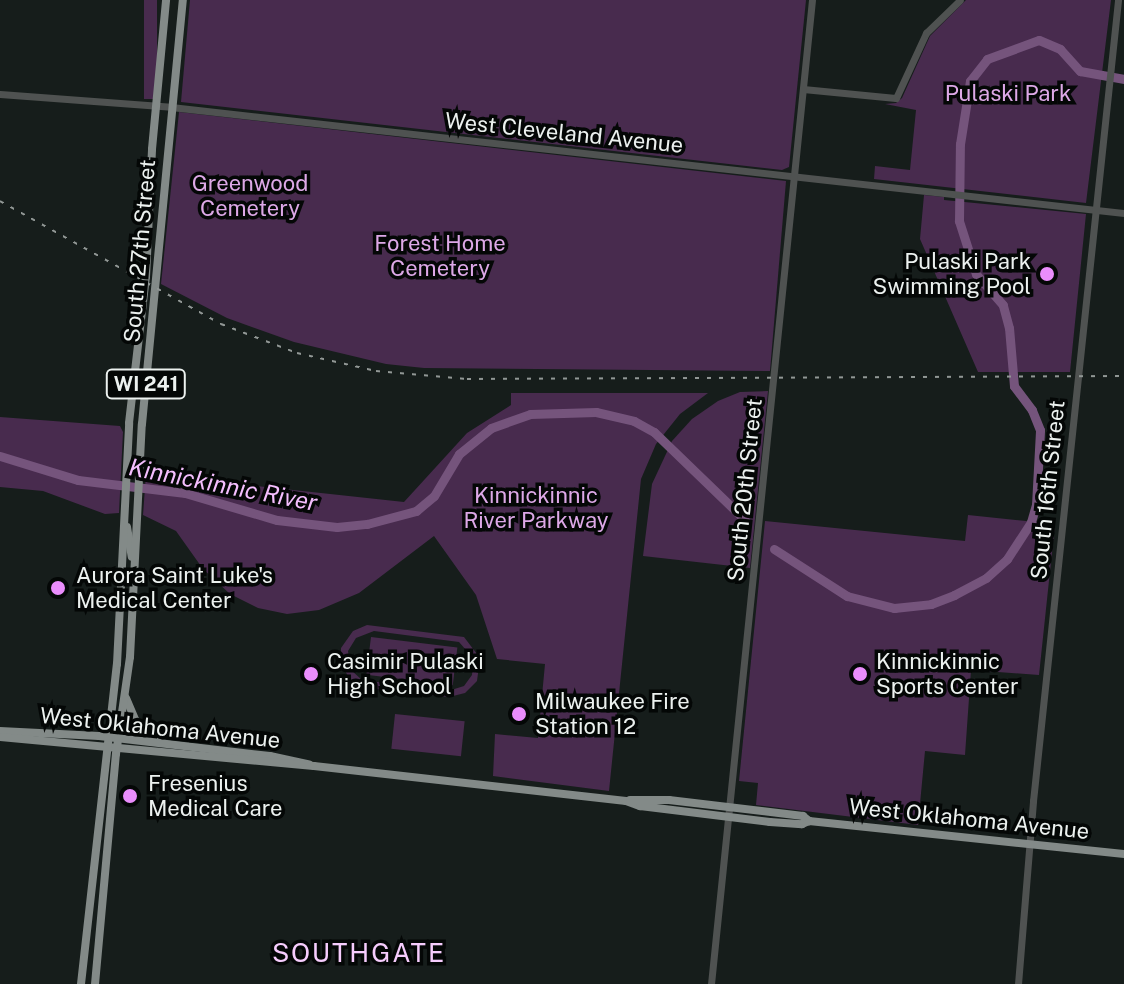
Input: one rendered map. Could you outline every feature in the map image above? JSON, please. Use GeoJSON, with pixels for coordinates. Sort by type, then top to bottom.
{"type":"FeatureCollection","features":[{"type":"Feature","properties":{"kind":"main road","name":"South 27th Street"},"geometry":{"type":"LineString","coordinates":[[95,984],[133,607],[138,524],[127,470],[146,277],[166,0]]}},
{"type":"Feature","properties":{"kind":"main road","name":"South 27th Street"},"geometry":{"type":"LineString","coordinates":[[81,984],[107,742],[125,523],[140,468],[183,0]]}},
{"type":"Feature","properties":{"kind":"main road"},"geometry":{"type":"LineString","coordinates":[[125,523],[135,572]]}},
{"type":"Feature","properties":{"kind":"main road"},"geometry":{"type":"LineString","coordinates":[[121,593],[133,607]]}},
{"type":"Feature","properties":{"kind":"main road"},"geometry":{"type":"LineString","coordinates":[[125,695],[139,728],[165,744]]}},
{"type":"Feature","properties":{"kind":"main road","name":"West Oklahoma Avenue"},"geometry":{"type":"LineString","coordinates":[[0,731],[60,739]]}},
{"type":"Feature","properties":{"kind":"main road","name":"West Oklahoma Avenue"},"geometry":{"type":"LineString","coordinates":[[0,737],[107,742],[680,806],[802,824],[809,821],[1124,854]]}},
{"type":"Feature","properties":{"kind":"main road","name":"West Oklahoma Avenue"},"geometry":{"type":"LineString","coordinates":[[118,744],[165,744],[270,756],[314,766]]}},
{"type":"Feature","properties":{"kind":"main road"},"geometry":{"type":"LineString","coordinates":[[96,835],[110,836]]}},
{"type":"Feature","properties":{"kind":"street","name":"South 20th Street"},"geometry":{"type":"LineString","coordinates":[[711,984],[812,0]]}},
{"type":"Feature","properties":{"kind":"street"},"geometry":{"type":"LineString","coordinates":[[803,89],[896,98],[926,33],[960,0]]}},
{"type":"Feature","properties":{"kind":"street","name":"South 16th Street"},"geometry":{"type":"LineString","coordinates":[[1018,984],[1118,0]]}},
{"type":"Feature","properties":{"kind":"street","name":"West Cleveland Avenue"},"geometry":{"type":"LineString","coordinates":[[0,94],[171,107],[1124,213]]}},
{"type":"Feature","properties":{"kind":"green space"},"geometry":{"type":"Polygon","coordinates":[[[144,0],[157,0],[157,99],[144,99],[144,0]]]}},
{"type":"Feature","properties":{"kind":"green space"},"geometry":{"type":"Polygon","coordinates":[[[190,0],[806,0],[789,167],[782,170],[181,102],[190,0]]]}},
{"type":"Feature","properties":{"kind":"green space","name":"Pulaski Park"},"geometry":{"type":"Polygon","coordinates":[[[966,0],[1111,0],[1086,203],[874,179],[875,166],[910,170],[916,110],[885,104],[896,103],[902,98],[930,36],[966,0]]]}},
{"type":"Feature","properties":{"kind":"green space","name":"Forest Home Cemetery"},"geometry":{"type":"Polygon","coordinates":[[[179,112],[786,181],[770,371],[424,368],[386,364],[294,342],[227,318],[161,284],[179,112]]]}},
{"type":"Feature","properties":{"kind":"green space"},"geometry":{"type":"Polygon","coordinates":[[[924,195],[944,197],[944,200],[1086,214],[1070,372],[978,372],[920,239],[924,195]]]}},
{"type":"Feature","properties":{"kind":"green space","name":"Kinnickinnic River Parkway"},"geometry":{"type":"Polygon","coordinates":[[[768,391],[750,568],[643,556],[652,484],[672,441],[692,419],[718,401],[740,392],[768,391]]]}},
{"type":"Feature","properties":{"kind":"green space","name":"Kinnickinnic River Parkway"},"geometry":{"type":"Polygon","coordinates":[[[511,393],[708,393],[680,414],[656,444],[641,479],[609,791],[493,776],[495,734],[538,738],[545,664],[497,659],[476,595],[434,536],[359,593],[319,610],[287,614],[258,608],[230,594],[203,569],[176,531],[143,515],[146,474],[404,502],[467,433],[511,405],[511,393]]]}},
{"type":"Feature","properties":{"kind":"green space"},"geometry":{"type":"Polygon","coordinates":[[[0,417],[120,426],[123,432],[119,513],[105,514],[43,491],[0,487],[0,417]]]}},
{"type":"Feature","properties":{"kind":"green space","name":"Kinnickinnic Sports Center"},"geometry":{"type":"Polygon","coordinates":[[[968,515],[1055,524],[1039,675],[971,670],[965,755],[925,751],[918,825],[756,805],[758,783],[739,781],[765,521],[965,541],[968,515]]]}},
{"type":"Feature","properties":{"kind":"green space"},"geometry":{"type":"Polygon","coordinates":[[[367,625],[464,637],[480,658],[477,681],[465,693],[449,697],[349,686],[350,680],[341,663],[341,648],[353,631],[367,625]],[[374,631],[356,638],[348,651],[351,670],[362,680],[448,691],[464,686],[472,675],[473,658],[459,642],[374,631]]]}},
{"type":"Feature","properties":{"kind":"green space"},"geometry":{"type":"Polygon","coordinates":[[[371,637],[457,648],[453,685],[366,675],[371,637]]]}},
{"type":"Feature","properties":{"kind":"green space"},"geometry":{"type":"Polygon","coordinates":[[[395,714],[465,721],[461,756],[391,749],[395,714]]]}},
{"type":"Feature","properties":{"kind":"waterway","name":"Kinnickinnic River"},"geometry":{"type":"LineString","coordinates":[[774,549],[847,596],[894,608],[931,604],[954,595],[986,578],[1007,559],[1031,522],[1036,505],[1040,430],[1032,410],[1014,386],[1009,328],[1003,305],[976,274],[959,221],[960,144],[970,81],[987,59],[1039,40],[1060,49],[1080,71],[1124,79]]}},
{"type":"Feature","properties":{"kind":"waterway","name":"Kinnickinnic River"},"geometry":{"type":"LineString","coordinates":[[0,456],[78,480],[185,493],[277,520],[337,527],[367,524],[416,511],[434,496],[459,454],[491,428],[530,414],[596,412],[634,421],[654,432],[745,520]]}},
{"type":"Feature","properties":{"kind":"railway"},"geometry":{"type":"LineString","coordinates":[[0,201],[221,324],[297,353],[376,371],[467,379],[1124,376]]}},
{"type":"Feature","properties":{"kind":"place","name":"Pulaski Park Swimming Pool"},"geometry":{"type":"Point","coordinates":[1047,274]}},
{"type":"Feature","properties":{"kind":"place","name":"Aurora Saint Luke's Medical Center"},"geometry":{"type":"Point","coordinates":[58,588]}},
{"type":"Feature","properties":{"kind":"place","name":"Casimir Pulaski High School"},"geometry":{"type":"Point","coordinates":[311,674]}},
{"type":"Feature","properties":{"kind":"place","name":"Kinnickinnic Sports Center"},"geometry":{"type":"Point","coordinates":[860,674]}},
{"type":"Feature","properties":{"kind":"place","name":"Milwaukee Fire Station 12"},"geometry":{"type":"Point","coordinates":[519,714]}},
{"type":"Feature","properties":{"kind":"place","name":"Fresenius Medical Care"},"geometry":{"type":"Point","coordinates":[130,796]}},
{"type":"Feature","properties":{"kind":"district","name":"SOUTHGATE"},"geometry":{"type":"Point","coordinates":[359,953]}},
{"type":"Feature","properties":{"kind":"park label","name":"Greenwood Cemetery"},"geometry":{"type":"Point","coordinates":[250,196]}}]}
